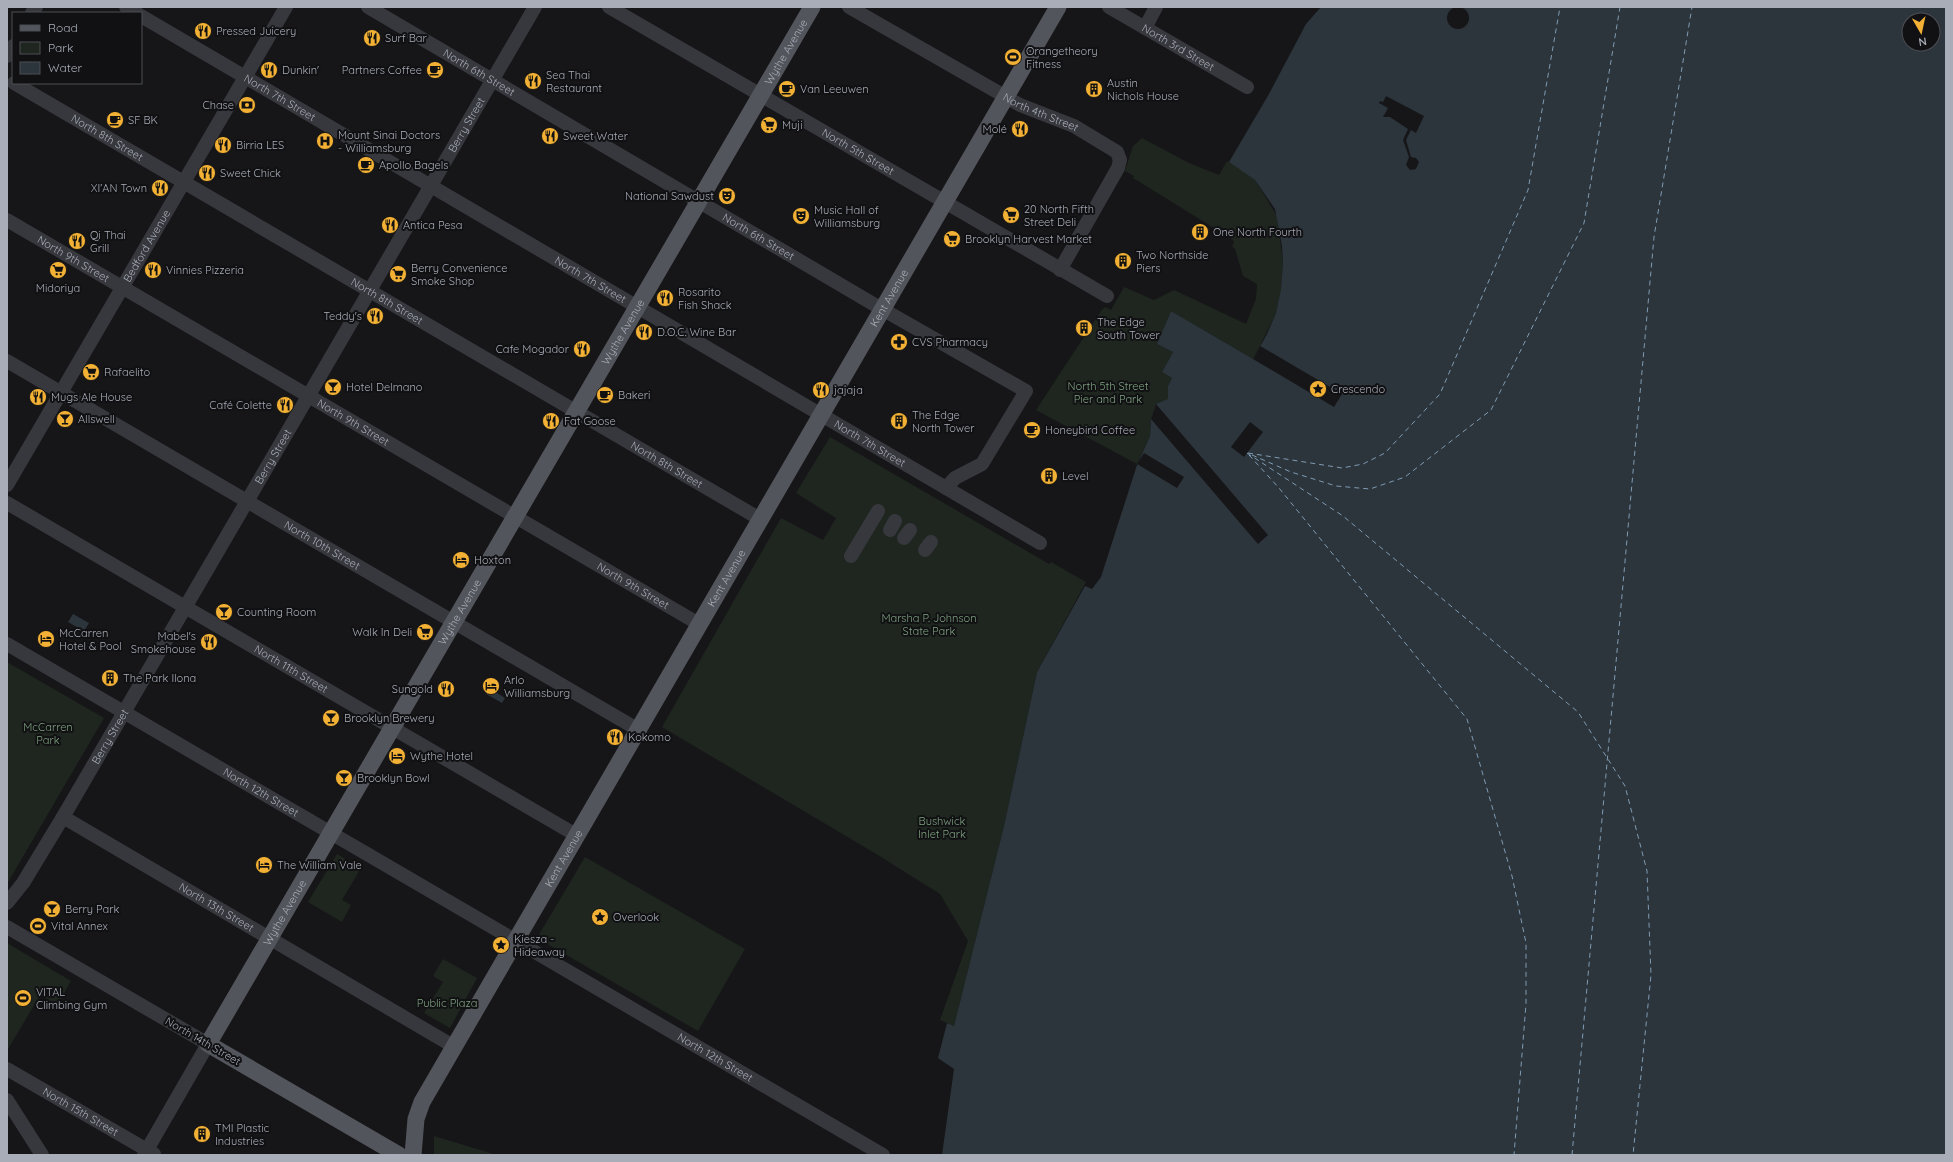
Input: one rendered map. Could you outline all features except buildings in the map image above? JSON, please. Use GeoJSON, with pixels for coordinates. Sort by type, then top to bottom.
{"type":"FeatureCollection","features":[{"type":"Feature","properties":{"kind":"main road","name":"Wythe Avenue"},"geometry":{"type":"LineString","coordinates":[[208,1044],[812,7]]}},
{"type":"Feature","properties":{"kind":"main road","name":"Kent Avenue"},"geometry":{"type":"LineString","coordinates":[[413,1155],[417,1111],[453,1046],[637,729],[700,624],[760,518],[822,415],[1058,7]]}},
{"type":"Feature","properties":{"kind":"main road","name":"North 14th Street"},"geometry":{"type":"LineString","coordinates":[[208,1044],[399,1155]]}},
{"type":"Feature","properties":{"kind":"street","name":"Bedford Avenue"},"geometry":{"type":"LineString","coordinates":[[7,485],[286,7]]}},
{"type":"Feature","properties":{"kind":"street","name":"North 6th Street"},"geometry":{"type":"LineString","coordinates":[[368,7],[1026,391],[982,464],[955,478],[946,488]]}},
{"type":"Feature","properties":{"kind":"street","name":"Berry Street"},"geometry":{"type":"LineString","coordinates":[[7,903],[23,883],[63,817],[536,7]]}},
{"type":"Feature","properties":{"kind":"street","name":"North 5th Street"},"geometry":{"type":"LineString","coordinates":[[610,7],[1107,296]]}},
{"type":"Feature","properties":{"kind":"street","name":"North 4th Street"},"geometry":{"type":"LineString","coordinates":[[849,7],[1006,98],[1032,111],[1074,126],[1113,149],[1119,156],[1119,165],[1115,175],[1060,270]]}},
{"type":"Feature","properties":{"kind":"street","name":"North 3rd Street"},"geometry":{"type":"LineString","coordinates":[[1109,7],[1247,87]]}},
{"type":"Feature","properties":{"kind":"street"},"geometry":{"type":"LineString","coordinates":[[1145,28],[1156,7]]}},
{"type":"Feature","properties":{"kind":"street","name":"North 7th Street"},"geometry":{"type":"LineString","coordinates":[[142,17],[1040,542]]}},
{"type":"Feature","properties":{"kind":"street","name":"North 8th Street"},"geometry":{"type":"LineString","coordinates":[[15,84],[760,518]]}},
{"type":"Feature","properties":{"kind":"street","name":"North 9th Street"},"geometry":{"type":"LineString","coordinates":[[7,220],[700,624]]}},
{"type":"Feature","properties":{"kind":"street","name":"North 10th Street"},"geometry":{"type":"LineString","coordinates":[[7,361],[637,729]]}},
{"type":"Feature","properties":{"kind":"street","name":"North 11th Street"},"geometry":{"type":"LineString","coordinates":[[7,503],[576,835]]}},
{"type":"Feature","properties":{"kind":"street"},"geometry":{"type":"LineString","coordinates":[[851,556],[878,511]]}},
{"type":"Feature","properties":{"kind":"street","name":"North 12th Street"},"geometry":{"type":"LineString","coordinates":[[7,644],[883,1155]]}},
{"type":"Feature","properties":{"kind":"street","name":"North 13th Street"},"geometry":{"type":"LineString","coordinates":[[63,817],[453,1046]]}},
{"type":"Feature","properties":{"kind":"street","name":"North 14th Street"},"geometry":{"type":"LineString","coordinates":[[7,927],[208,1044]]}},
{"type":"Feature","properties":{"kind":"street","name":"Wythe Avenue"},"geometry":{"type":"LineString","coordinates":[[148,1153],[208,1044]]}},
{"type":"Feature","properties":{"kind":"street","name":"North 15th Street"},"geometry":{"type":"LineString","coordinates":[[7,1069],[148,1153]]}},
{"type":"Feature","properties":{"kind":"street"},"geometry":{"type":"LineString","coordinates":[[7,1100],[42,1155]]}},
{"type":"Feature","properties":{"kind":"green space","name":"North 5th Street Pier and Park"},"geometry":{"type":"Polygon","coordinates":[[[1142,138],[1189,163],[1219,175],[1227,161],[1237,166],[1255,180],[1277,216],[1283,263],[1281,289],[1276,313],[1260,346],[1334,407],[1171,311],[1157,344],[1173,352],[1162,372],[1172,378],[1168,386],[1168,399],[1151,419],[1150,436],[1137,464],[1036,410],[1101,311],[1105,307],[1111,310],[1124,287],[1154,300],[1174,290],[1246,324],[1256,299],[1257,284],[1243,276],[1235,249],[1232,246],[1234,243],[1232,239],[1133,178],[1134,176],[1125,171],[1133,146],[1142,138]]]}},
{"type":"Feature","properties":{"kind":"green space","name":"Marsha P. Johnson State Park"},"geometry":{"type":"Polygon","coordinates":[[[830,437],[1049,564],[1051,562],[1086,582],[1037,672],[1004,826],[954,1026],[940,1020],[968,941],[940,894],[878,855],[662,727],[781,518],[823,540],[836,518],[796,493],[830,437]]]}},
{"type":"Feature","properties":{"kind":"green space","name":"McCarren Park"},"geometry":{"type":"Polygon","coordinates":[[[7,662],[104,718],[7,884],[7,662]]]}},
{"type":"Feature","properties":{"kind":"green space"},"geometry":{"type":"Polygon","coordinates":[[[337,854],[361,868],[342,900],[351,905],[342,922],[308,902],[337,854]]]}},
{"type":"Feature","properties":{"kind":"green space"},"geometry":{"type":"Polygon","coordinates":[[[585,857],[745,949],[698,1031],[537,938],[585,857]]]}},
{"type":"Feature","properties":{"kind":"green space","name":"VITAL Climbing Gym"},"geometry":{"type":"Polygon","coordinates":[[[7,943],[71,981],[57,1005],[40,995],[7,1051],[7,943]]]}},
{"type":"Feature","properties":{"kind":"green space","name":"Public Plaza"},"geometry":{"type":"Polygon","coordinates":[[[443,959],[477,978],[450,1028],[424,1013],[443,982],[433,976],[443,959]]]}},
{"type":"Feature","properties":{"kind":"green space"},"geometry":{"type":"Polygon","coordinates":[[[434,1136],[497,1155],[434,1155],[434,1136]]]}},
{"type":"Feature","properties":{"kind":"water"},"geometry":{"type":"Polygon","coordinates":[[[1321,7],[1946,7],[1946,1155],[942,1155],[954,1069],[938,1058],[947,1023],[954,1026],[1004,826],[1037,672],[1085,586],[1092,589],[1101,577],[1137,465],[1150,436],[1151,419],[1156,404],[1168,399],[1168,386],[1172,378],[1162,372],[1173,352],[1157,344],[1171,311],[1253,359],[1267,334],[1276,313],[1281,289],[1283,263],[1282,246],[1275,209],[1255,180],[1229,162],[1269,94],[1306,24],[1321,7]]]}},
{"type":"Feature","properties":{"kind":"water"},"geometry":{"type":"Polygon","coordinates":[[[73,614],[89,623],[84,631],[68,622],[73,614]]]}},
{"type":"Feature","properties":{"kind":"water"},"geometry":{"type":"Polygon","coordinates":[[[489,688],[505,698],[502,703],[486,694],[489,688]]]}},
{"type":"Feature","properties":{"kind":"pier"},"geometry":{"type":"Polygon","coordinates":[[[1458,7],[1466,10],[1469,18],[1466,26],[1458,29],[1450,26],[1447,18],[1450,10],[1458,7]]]}},
{"type":"Feature","properties":{"kind":"pier"},"geometry":{"type":"Polygon","coordinates":[[[1386,96],[1424,116],[1416,133],[1411,130],[1406,140],[1411,157],[1416,158],[1419,162],[1416,169],[1410,170],[1406,165],[1409,157],[1403,140],[1408,129],[1390,117],[1383,117],[1388,108],[1379,103],[1380,101],[1383,102],[1386,96]]]}},
{"type":"Feature","properties":{"kind":"pier"},"geometry":{"type":"Polygon","coordinates":[[[1260,346],[1342,394],[1334,407],[1253,359],[1260,346]]]}},
{"type":"Feature","properties":{"kind":"pier"},"geometry":{"type":"Polygon","coordinates":[[[1156,404],[1268,535],[1258,544],[1151,419],[1156,404]]]}},
{"type":"Feature","properties":{"kind":"pier"},"geometry":{"type":"Polygon","coordinates":[[[1250,422],[1263,432],[1244,457],[1231,447],[1250,422]]]}},
{"type":"Feature","properties":{"kind":"pier"},"geometry":{"type":"Polygon","coordinates":[[[1144,453],[1184,477],[1177,488],[1137,464],[1144,453]]]}},
{"type":"Feature","properties":{"kind":"ferry route"},"geometry":{"type":"LineString","coordinates":[[1248,453],[1342,468],[1363,464],[1385,453],[1440,394],[1528,190],[1560,7]]}},
{"type":"Feature","properties":{"kind":"ferry route"},"geometry":{"type":"LineString","coordinates":[[1252,455],[1291,472],[1336,486],[1370,489],[1405,477],[1491,410],[1584,223],[1620,7]]}},
{"type":"Feature","properties":{"kind":"ferry route"},"geometry":{"type":"LineString","coordinates":[[1572,1155],[1654,237],[1692,7]]}},
{"type":"Feature","properties":{"kind":"ferry route"},"geometry":{"type":"LineString","coordinates":[[1247,453],[1343,516],[1578,712],[1625,786],[1647,871],[1651,975],[1633,1155]]}},
{"type":"Feature","properties":{"kind":"ferry route"},"geometry":{"type":"LineString","coordinates":[[1249,455],[1279,488],[1467,719],[1512,876],[1526,943],[1526,1004],[1514,1155]]}},
{"type":"Feature","properties":{"kind":"place","name":"Pressed Juicery"},"geometry":{"type":"Point","coordinates":[203,31]}},
{"type":"Feature","properties":{"kind":"place","name":"Surf Bar"},"geometry":{"type":"Point","coordinates":[372,38]}},
{"type":"Feature","properties":{"kind":"place","name":"Orangetheory Fitness"},"geometry":{"type":"Point","coordinates":[1013,57]}},
{"type":"Feature","properties":{"kind":"place","name":"Dunkin'"},"geometry":{"type":"Point","coordinates":[269,70]}},
{"type":"Feature","properties":{"kind":"place","name":"Partners Coffee"},"geometry":{"type":"Point","coordinates":[435,70]}},
{"type":"Feature","properties":{"kind":"place","name":"Sea Thai Restaurant"},"geometry":{"type":"Point","coordinates":[533,81]}},
{"type":"Feature","properties":{"kind":"place","name":"Van Leeuwen"},"geometry":{"type":"Point","coordinates":[787,89]}},
{"type":"Feature","properties":{"kind":"place","name":"Austin Nichols House"},"geometry":{"type":"Point","coordinates":[1094,89]}},
{"type":"Feature","properties":{"kind":"place","name":"Chase"},"geometry":{"type":"Point","coordinates":[247,105]}},
{"type":"Feature","properties":{"kind":"place","name":"SF BK"},"geometry":{"type":"Point","coordinates":[115,120]}},
{"type":"Feature","properties":{"kind":"place","name":"Muji"},"geometry":{"type":"Point","coordinates":[769,125]}},
{"type":"Feature","properties":{"kind":"place","name":"Molé"},"geometry":{"type":"Point","coordinates":[1020,129]}},
{"type":"Feature","properties":{"kind":"place","name":"Sweet Water"},"geometry":{"type":"Point","coordinates":[550,136]}},
{"type":"Feature","properties":{"kind":"place","name":"Mount Sinai Doctors - Williamsburg"},"geometry":{"type":"Point","coordinates":[325,141]}},
{"type":"Feature","properties":{"kind":"place","name":"Birria LES"},"geometry":{"type":"Point","coordinates":[223,145]}},
{"type":"Feature","properties":{"kind":"place","name":"Apollo Bagels"},"geometry":{"type":"Point","coordinates":[366,165]}},
{"type":"Feature","properties":{"kind":"place","name":"Sweet Chick"},"geometry":{"type":"Point","coordinates":[207,173]}},
{"type":"Feature","properties":{"kind":"place","name":"XI’AN Town"},"geometry":{"type":"Point","coordinates":[160,188]}},
{"type":"Feature","properties":{"kind":"place","name":"National Sawdust"},"geometry":{"type":"Point","coordinates":[727,196]}},
{"type":"Feature","properties":{"kind":"place","name":"20 North Fifth Street Deli"},"geometry":{"type":"Point","coordinates":[1011,215]}},
{"type":"Feature","properties":{"kind":"place","name":"Music Hall of Williamsburg"},"geometry":{"type":"Point","coordinates":[801,216]}},
{"type":"Feature","properties":{"kind":"place","name":"Antica Pesa"},"geometry":{"type":"Point","coordinates":[390,225]}},
{"type":"Feature","properties":{"kind":"place","name":"One North Fourth"},"geometry":{"type":"Point","coordinates":[1200,232]}},
{"type":"Feature","properties":{"kind":"place","name":"Brooklyn Harvest Market"},"geometry":{"type":"Point","coordinates":[952,239]}},
{"type":"Feature","properties":{"kind":"place","name":"Qi Thai Grill"},"geometry":{"type":"Point","coordinates":[77,241]}},
{"type":"Feature","properties":{"kind":"place","name":"Two Northside Piers"},"geometry":{"type":"Point","coordinates":[1123,261]}},
{"type":"Feature","properties":{"kind":"place","name":"Midoriya"},"geometry":{"type":"Point","coordinates":[58,270]}},
{"type":"Feature","properties":{"kind":"place","name":"Vinnies Pizzeria"},"geometry":{"type":"Point","coordinates":[153,270]}},
{"type":"Feature","properties":{"kind":"place","name":"Berry Convenience Smoke Shop"},"geometry":{"type":"Point","coordinates":[398,274]}},
{"type":"Feature","properties":{"kind":"place","name":"Rosarito Fish Shack"},"geometry":{"type":"Point","coordinates":[665,298]}},
{"type":"Feature","properties":{"kind":"place","name":"Teddy's"},"geometry":{"type":"Point","coordinates":[375,316]}},
{"type":"Feature","properties":{"kind":"place","name":"The Edge South Tower"},"geometry":{"type":"Point","coordinates":[1084,328]}},
{"type":"Feature","properties":{"kind":"place","name":"D.O.C. Wine Bar"},"geometry":{"type":"Point","coordinates":[644,332]}},
{"type":"Feature","properties":{"kind":"place","name":"CVS Pharmacy"},"geometry":{"type":"Point","coordinates":[899,342]}},
{"type":"Feature","properties":{"kind":"place","name":"Cafe Mogador"},"geometry":{"type":"Point","coordinates":[582,349]}},
{"type":"Feature","properties":{"kind":"place","name":"Rafaelito"},"geometry":{"type":"Point","coordinates":[91,372]}},
{"type":"Feature","properties":{"kind":"place","name":"Hotel Delmano"},"geometry":{"type":"Point","coordinates":[333,387]}},
{"type":"Feature","properties":{"kind":"place","name":"Crescendo"},"geometry":{"type":"Point","coordinates":[1318,389]}},
{"type":"Feature","properties":{"kind":"place","name":"jajaja"},"geometry":{"type":"Point","coordinates":[821,390]}},
{"type":"Feature","properties":{"kind":"place","name":"Bakeri"},"geometry":{"type":"Point","coordinates":[605,395]}},
{"type":"Feature","properties":{"kind":"place","name":"Mugs Ale House"},"geometry":{"type":"Point","coordinates":[38,397]}},
{"type":"Feature","properties":{"kind":"place","name":"Café Colette"},"geometry":{"type":"Point","coordinates":[285,405]}},
{"type":"Feature","properties":{"kind":"place","name":"Allswell"},"geometry":{"type":"Point","coordinates":[65,419]}},
{"type":"Feature","properties":{"kind":"place","name":"Fat Goose"},"geometry":{"type":"Point","coordinates":[551,421]}},
{"type":"Feature","properties":{"kind":"place","name":"The Edge North Tower"},"geometry":{"type":"Point","coordinates":[899,421]}},
{"type":"Feature","properties":{"kind":"place","name":"Honeybird Coffee"},"geometry":{"type":"Point","coordinates":[1032,430]}},
{"type":"Feature","properties":{"kind":"place","name":"Level"},"geometry":{"type":"Point","coordinates":[1049,476]}},
{"type":"Feature","properties":{"kind":"place","name":"Hoxton"},"geometry":{"type":"Point","coordinates":[461,560]}},
{"type":"Feature","properties":{"kind":"place","name":"Counting Room"},"geometry":{"type":"Point","coordinates":[224,612]}},
{"type":"Feature","properties":{"kind":"place","name":"Walk In Deli"},"geometry":{"type":"Point","coordinates":[425,632]}},
{"type":"Feature","properties":{"kind":"place","name":"McCarren Hotel & Pool"},"geometry":{"type":"Point","coordinates":[46,639]}},
{"type":"Feature","properties":{"kind":"place","name":"Mabel's Smokehouse"},"geometry":{"type":"Point","coordinates":[209,642]}},
{"type":"Feature","properties":{"kind":"place","name":"The Park Ilona"},"geometry":{"type":"Point","coordinates":[110,678]}},
{"type":"Feature","properties":{"kind":"place","name":"Arlo Williamsburg"},"geometry":{"type":"Point","coordinates":[491,686]}},
{"type":"Feature","properties":{"kind":"place","name":"Sungold"},"geometry":{"type":"Point","coordinates":[446,689]}},
{"type":"Feature","properties":{"kind":"place","name":"Brooklyn Brewery"},"geometry":{"type":"Point","coordinates":[331,718]}},
{"type":"Feature","properties":{"kind":"place","name":"Kokomo"},"geometry":{"type":"Point","coordinates":[615,737]}},
{"type":"Feature","properties":{"kind":"place","name":"Wythe Hotel"},"geometry":{"type":"Point","coordinates":[397,756]}},
{"type":"Feature","properties":{"kind":"place","name":"Brooklyn Bowl"},"geometry":{"type":"Point","coordinates":[344,778]}},
{"type":"Feature","properties":{"kind":"place","name":"The William Vale"},"geometry":{"type":"Point","coordinates":[264,865]}},
{"type":"Feature","properties":{"kind":"place","name":"Berry Park"},"geometry":{"type":"Point","coordinates":[52,909]}},
{"type":"Feature","properties":{"kind":"place","name":"Overlook"},"geometry":{"type":"Point","coordinates":[600,917]}},
{"type":"Feature","properties":{"kind":"place","name":"Vital Annex"},"geometry":{"type":"Point","coordinates":[38,926]}},
{"type":"Feature","properties":{"kind":"place","name":"Kiesza - Hideaway"},"geometry":{"type":"Point","coordinates":[501,945]}},
{"type":"Feature","properties":{"kind":"place","name":"VITAL Climbing Gym"},"geometry":{"type":"Point","coordinates":[23,998]}},
{"type":"Feature","properties":{"kind":"place","name":"TMI Plastic Industries"},"geometry":{"type":"Point","coordinates":[202,1134]}},
{"type":"Feature","properties":{"kind":"park label","name":"Bushwick Inlet Park"},"geometry":{"type":"Point","coordinates":[942,827]}}]}
